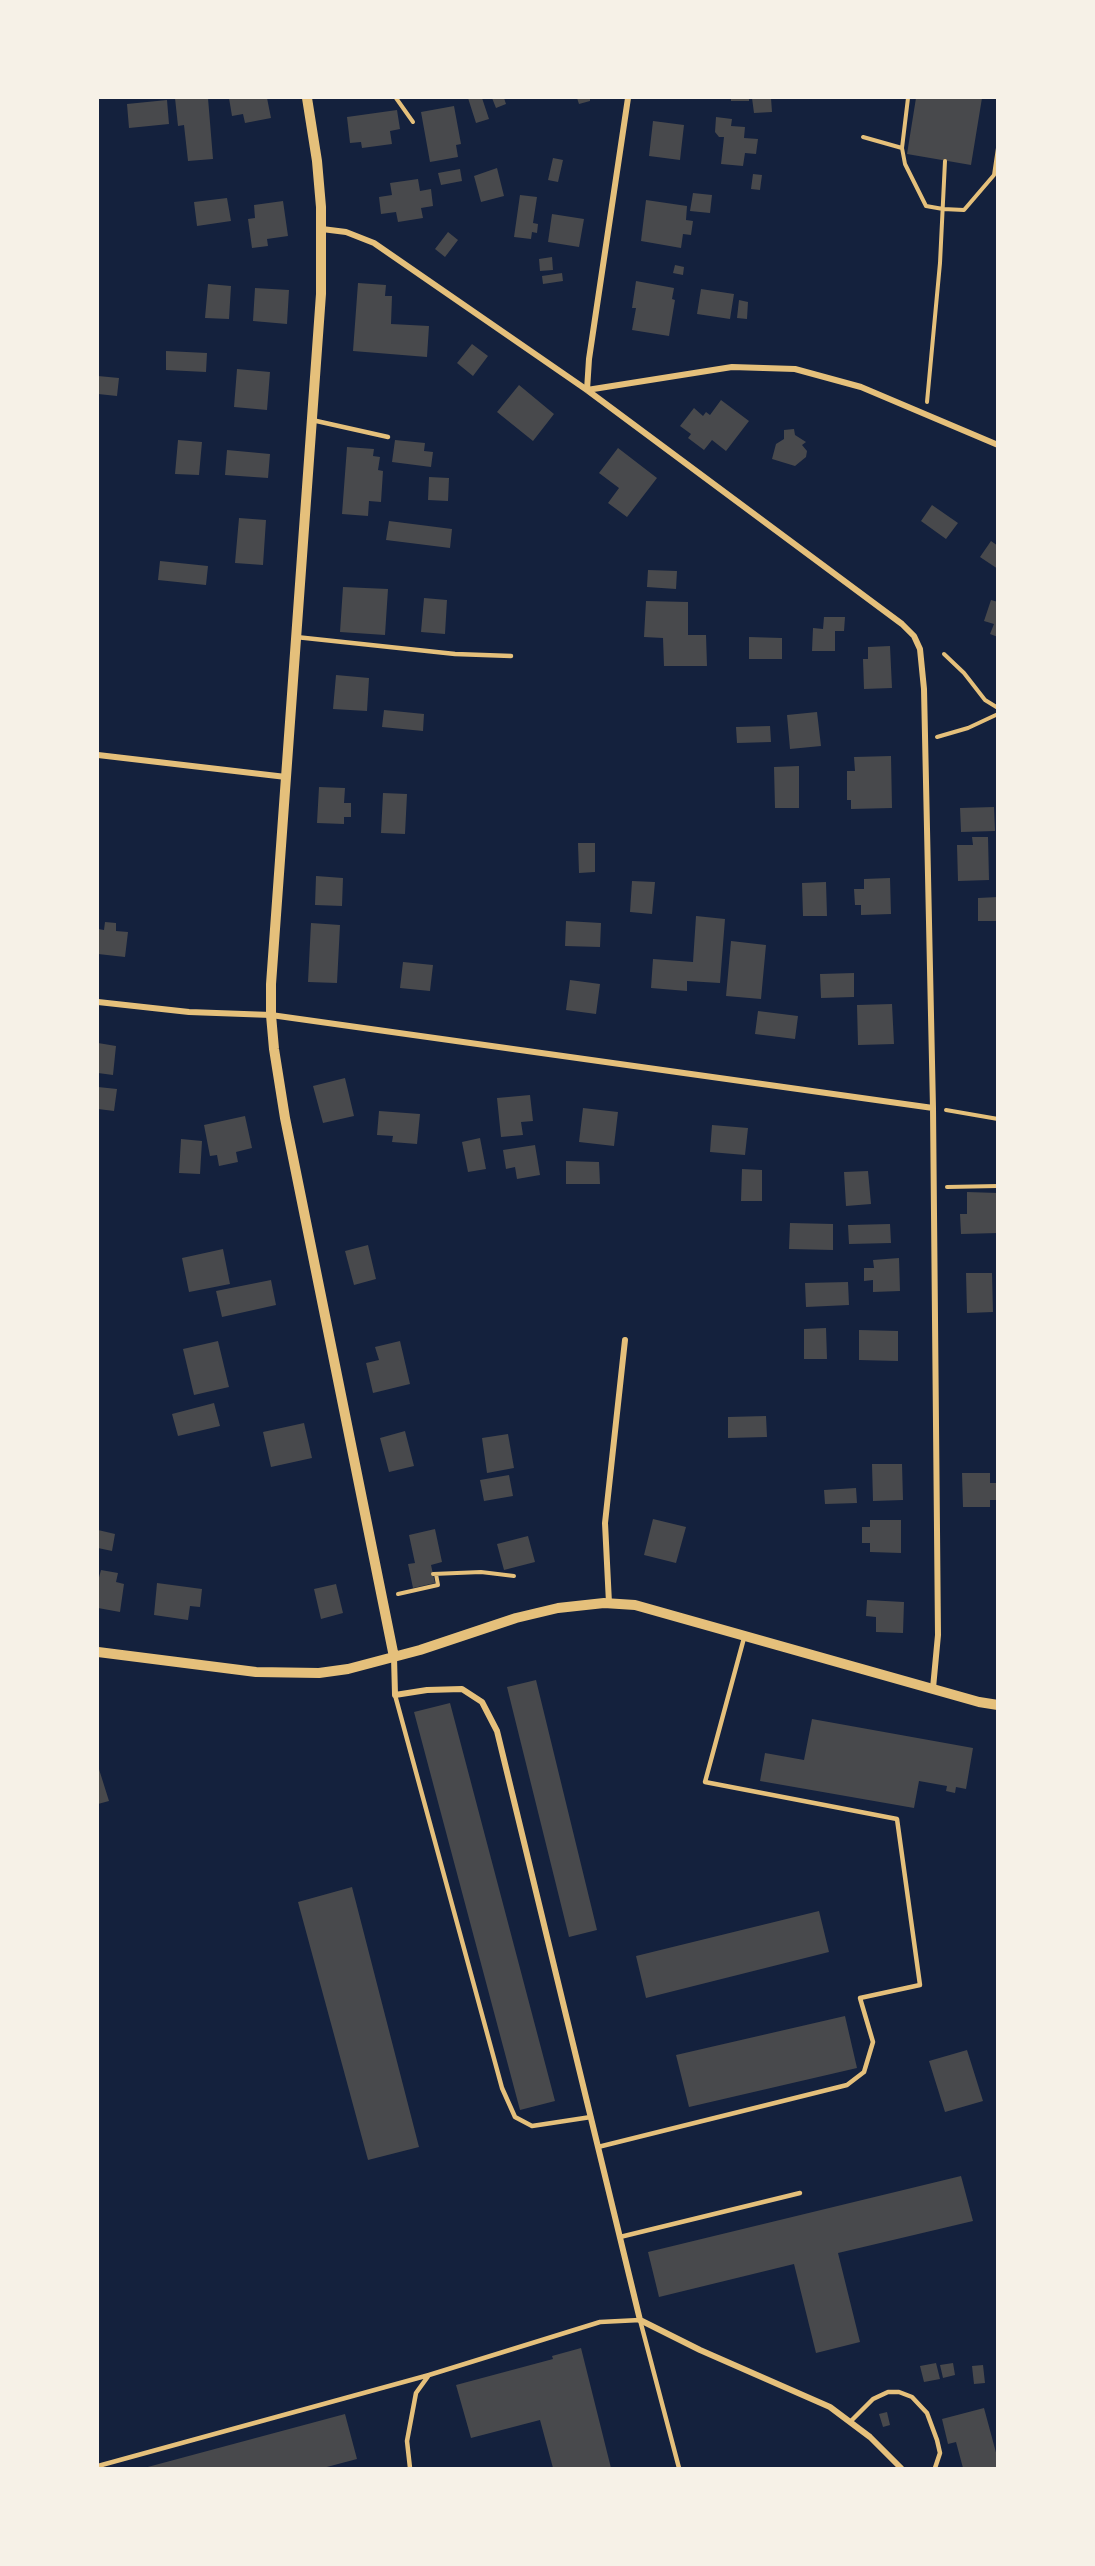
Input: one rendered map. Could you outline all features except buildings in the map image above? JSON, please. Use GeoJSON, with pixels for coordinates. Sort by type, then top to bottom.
{"type":"FeatureCollection","features":[{"type":"Feature","properties":{"kind":"street"},"geometry":{"type":"LineString","coordinates":[[307,98],[317,161],[322,229],[321,294],[271,984],[272,1015],[274,1049],[285,1118],[394,1657],[395,1695],[427,1690],[462,1689],[482,1702],[497,1731],[640,2320],[700,2350],[830,2408],[851,2421],[901,2469]]}},
{"type":"Feature","properties":{"kind":"street"},"geometry":{"type":"LineString","coordinates":[[587,390],[589,359],[628,98]]}},
{"type":"Feature","properties":{"kind":"street"},"geometry":{"type":"LineString","coordinates":[[322,229],[346,232],[374,243],[587,390],[902,624],[914,636],[920,649],[925,741],[934,1187],[938,1635],[933,1688]]}},
{"type":"Feature","properties":{"kind":"street"},"geometry":{"type":"LineString","coordinates":[[587,390],[732,367],[795,369],[861,387],[998,445]]}},
{"type":"Feature","properties":{"kind":"street"},"geometry":{"type":"LineString","coordinates":[[98,755],[286,777]]}},
{"type":"Feature","properties":{"kind":"street"},"geometry":{"type":"LineString","coordinates":[[98,1002],[189,1012],[272,1015],[933,1108]]}},
{"type":"Feature","properties":{"kind":"street"},"geometry":{"type":"LineString","coordinates":[[609,1603],[605,1523],[626,1340]]}},
{"type":"Feature","properties":{"kind":"street"},"geometry":{"type":"LineString","coordinates":[[98,1652],[256,1672],[319,1673],[348,1669],[394,1657],[516,1618],[558,1608],[609,1603],[635,1605],[998,1705]]}},
{"type":"Feature","properties":{"kind":"lane"},"geometry":{"type":"LineString","coordinates":[[312,420],[388,437]]}},
{"type":"Feature","properties":{"kind":"lane"},"geometry":{"type":"LineString","coordinates":[[296,637],[455,654],[511,656]]}},
{"type":"Feature","properties":{"kind":"lane"},"geometry":{"type":"LineString","coordinates":[[598,2148],[847,2085],[864,2072],[873,2042],[860,1998],[921,1986],[897,1819],[705,1782],[745,1635]]}},
{"type":"Feature","properties":{"kind":"lane"},"geometry":{"type":"LineString","coordinates":[[395,1695],[502,2088],[515,2117],[532,2126],[591,2117]]}},
{"type":"Feature","properties":{"kind":"lane"},"geometry":{"type":"LineString","coordinates":[[620,2237],[800,2193]]}},
{"type":"Feature","properties":{"kind":"lane"},"geometry":{"type":"LineString","coordinates":[[98,2466],[429,2375],[600,2322],[640,2320],[679,2469]]}},
{"type":"Feature","properties":{"kind":"lane"},"geometry":{"type":"LineString","coordinates":[[410,2469],[407,2441],[416,2393],[429,2375]]}},
{"type":"Feature","properties":{"kind":"lane"},"geometry":{"type":"LineString","coordinates":[[851,2421],[873,2399],[888,2392],[899,2392],[912,2397],[927,2413],[937,2440],[940,2453],[935,2469]]}},
{"type":"Feature","properties":{"kind":"path"},"geometry":{"type":"LineString","coordinates":[[396,98],[413,122]]}},
{"type":"Feature","properties":{"kind":"path"},"geometry":{"type":"LineString","coordinates":[[908,98],[902,148],[905,164],[926,206],[964,210],[994,175],[998,148]]}},
{"type":"Feature","properties":{"kind":"path"},"geometry":{"type":"LineString","coordinates":[[863,137],[902,148]]}},
{"type":"Feature","properties":{"kind":"path"},"geometry":{"type":"LineString","coordinates":[[926,415],[945,160]]}},
{"type":"Feature","properties":{"kind":"path"},"geometry":{"type":"LineString","coordinates":[[944,654],[964,673],[985,700],[998,708]]}},
{"type":"Feature","properties":{"kind":"path"},"geometry":{"type":"LineString","coordinates":[[925,741],[968,728],[998,714]]}},
{"type":"Feature","properties":{"kind":"path"},"geometry":{"type":"LineString","coordinates":[[933,1108],[998,1119]]}},
{"type":"Feature","properties":{"kind":"path"},"geometry":{"type":"LineString","coordinates":[[934,1187],[998,1186]]}},
{"type":"Feature","properties":{"kind":"path"},"geometry":{"type":"LineString","coordinates":[[382,1598],[438,1586],[434,1574],[481,1572],[514,1576]]}}]}
